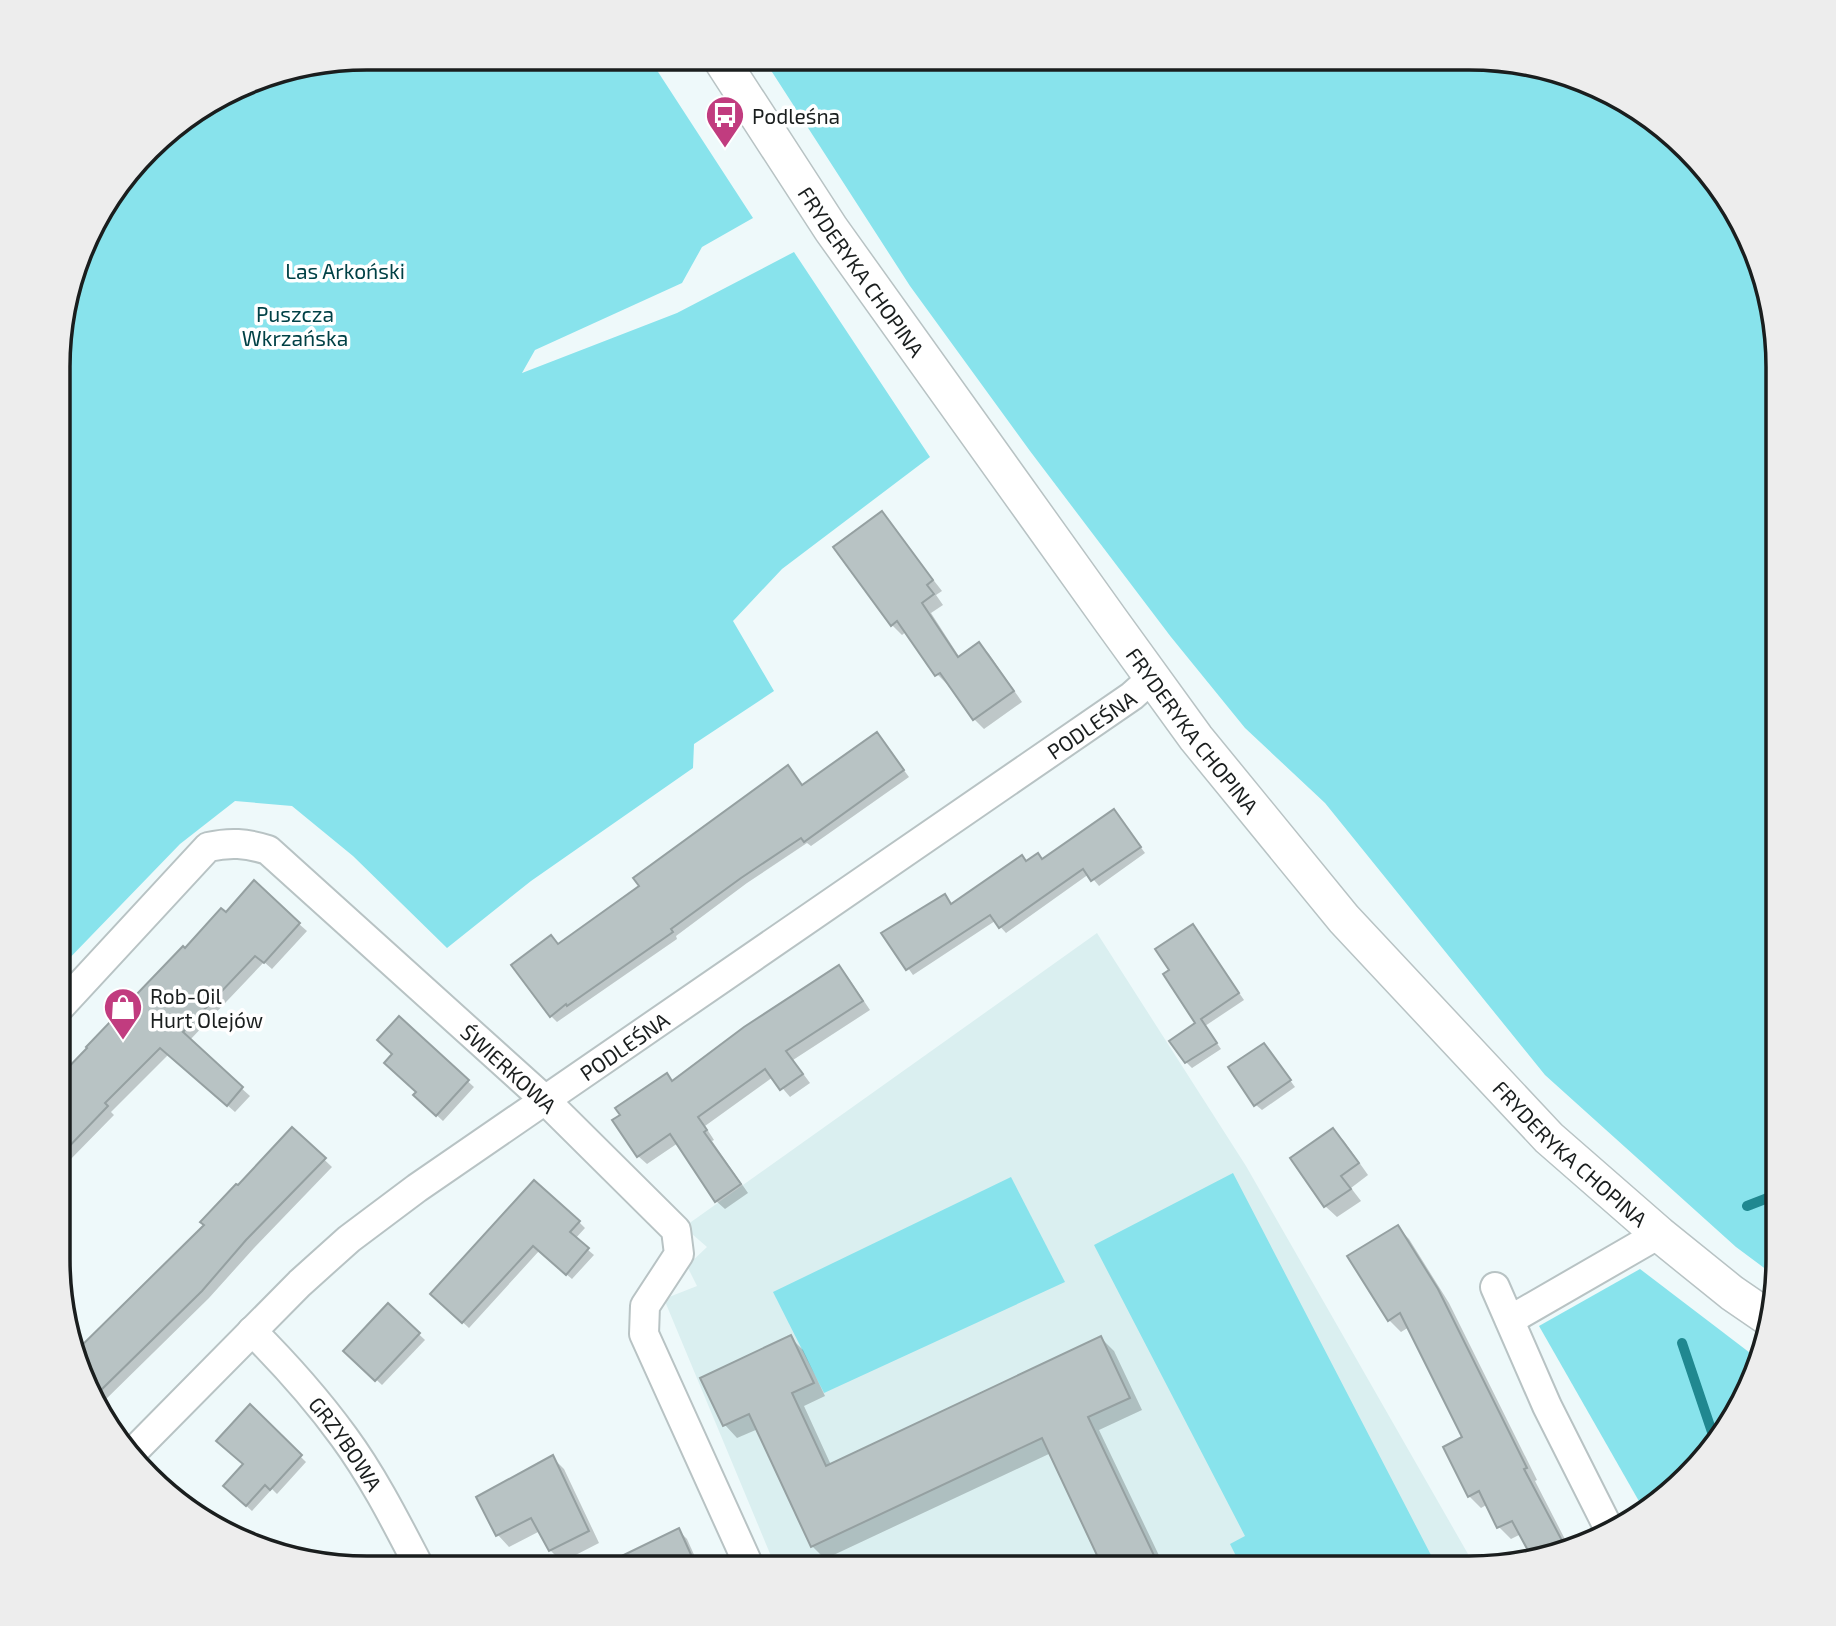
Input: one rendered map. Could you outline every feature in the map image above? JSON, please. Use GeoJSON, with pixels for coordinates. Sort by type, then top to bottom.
{"type":"FeatureCollection","features":[{"type":"Feature","properties":{"kind":"street","name":"FRYDERYKA CHOPINA"},"geometry":{"type":"LineString","coordinates":[[728,70],[831,229],[1152,678],[1196,738],[1353,929],[1549,1138],[1659,1234],[1761,1313]]}},
{"type":"Feature","properties":{"kind":"street","name":"PODLEŚNA"},"geometry":{"type":"LineString","coordinates":[[137,1447],[252,1331],[349,1238],[417,1188],[1132,696],[1152,678]]}},
{"type":"Feature","properties":{"kind":"street","name":"ŚWIERKOWA"},"geometry":{"type":"LineString","coordinates":[[70,996],[208,847],[230,842],[250,844],[268,850],[289,867],[545,1100],[676,1230],[679,1254],[645,1306],[644,1334],[745,1556]]}},
{"type":"Feature","properties":{"kind":"street"},"geometry":{"type":"LineString","coordinates":[[1510,1320],[1659,1234]]}},
{"type":"Feature","properties":{"kind":"street"},"geometry":{"type":"LineString","coordinates":[[1495,1287],[1547,1406],[1605,1522]]}},
{"type":"Feature","properties":{"kind":"street","name":"GRZYBOWA"},"geometry":{"type":"LineString","coordinates":[[252,1331],[281,1361],[344,1437],[376,1486],[414,1556]]}},
{"type":"Feature","properties":{"kind":"shaded area"},"geometry":{"type":"Polygon","coordinates":[[[1097,933],[1246,1166],[1469,1556],[771,1556],[664,1299],[697,1286],[687,1266],[707,1247],[684,1227],[1097,933]]]}},
{"type":"Feature","properties":{"kind":"green space"},"geometry":{"type":"Polygon","coordinates":[[[367,70],[657,70],[753,218],[702,247],[682,283],[535,350],[522,373],[677,313],[794,252],[930,457],[782,569],[733,621],[774,691],[694,744],[693,768],[531,881],[447,948],[353,856],[292,806],[235,801],[180,844],[70,958],[71,348],[76,309],[86,272],[101,236],[120,202],[157,157],[186,131],[236,101],[290,80],[367,70]]]}},
{"type":"Feature","properties":{"kind":"green space"},"geometry":{"type":"Polygon","coordinates":[[[771,70],[1469,70],[1508,73],[1564,86],[1617,110],[1650,131],[1692,171],[1716,202],[1743,253],[1756,290],[1765,348],[1765,1269],[1736,1247],[1545,1075],[1325,803],[1245,728],[1171,637],[1030,451],[910,286],[771,70]]]}},
{"type":"Feature","properties":{"kind":"green space"},"geometry":{"type":"Polygon","coordinates":[[[1233,1173],[1431,1556],[1236,1556],[1230,1544],[1245,1536],[1094,1245],[1233,1173]]]}},
{"type":"Feature","properties":{"kind":"green space"},"geometry":{"type":"Polygon","coordinates":[[[1011,1177],[1065,1282],[824,1393],[773,1292],[1011,1177]]]}},
{"type":"Feature","properties":{"kind":"green space"},"geometry":{"type":"Polygon","coordinates":[[[1640,1269],[1750,1353],[1735,1390],[1705,1440],[1679,1469],[1640,1502],[1539,1326],[1640,1269]]]}},
{"type":"Feature","properties":{"kind":"building"},"geometry":{"type":"Polygon","coordinates":[[[882,511],[933,580],[927,585],[934,594],[922,603],[958,657],[979,642],[1014,691],[973,720],[940,673],[935,676],[897,621],[891,626],[833,547],[882,511]]]}},
{"type":"Feature","properties":{"kind":"building"},"geometry":{"type":"Polygon","coordinates":[[[877,732],[904,770],[804,842],[801,838],[741,878],[671,929],[673,932],[550,1017],[511,965],[551,935],[558,944],[639,886],[633,878],[788,765],[802,785],[877,732]]]}},
{"type":"Feature","properties":{"kind":"building"},"geometry":{"type":"Polygon","coordinates":[[[1114,809],[1141,847],[1091,881],[1083,869],[999,928],[990,915],[906,970],[881,933],[945,894],[951,904],[1022,855],[1026,861],[1038,853],[1042,859],[1114,809]]]}},
{"type":"Feature","properties":{"kind":"building"},"geometry":{"type":"Polygon","coordinates":[[[254,880],[300,923],[264,963],[255,956],[183,1032],[243,1087],[227,1106],[160,1048],[105,1103],[108,1106],[70,1146],[70,1066],[221,908],[226,912],[254,880]]]}},
{"type":"Feature","properties":{"kind":"building"},"geometry":{"type":"Polygon","coordinates":[[[1193,924],[1239,993],[1201,1019],[1217,1043],[1185,1063],[1169,1041],[1195,1023],[1163,974],[1169,970],[1155,949],[1193,924]]]}},
{"type":"Feature","properties":{"kind":"building"},"geometry":{"type":"Polygon","coordinates":[[[839,965],[863,1001],[786,1051],[803,1074],[780,1090],[765,1069],[698,1117],[707,1130],[704,1132],[741,1184],[715,1202],[670,1134],[637,1157],[612,1120],[620,1115],[615,1108],[667,1073],[672,1081],[744,1027],[839,965]]]}},
{"type":"Feature","properties":{"kind":"building"},"geometry":{"type":"Polygon","coordinates":[[[399,1016],[469,1080],[436,1116],[413,1095],[416,1092],[384,1063],[392,1054],[377,1040],[399,1016]]]}},
{"type":"Feature","properties":{"kind":"building"},"geometry":{"type":"Polygon","coordinates":[[[1264,1043],[1291,1080],[1254,1106],[1228,1067],[1264,1043]]]}},
{"type":"Feature","properties":{"kind":"building"},"geometry":{"type":"Polygon","coordinates":[[[292,1127],[326,1158],[246,1240],[202,1291],[101,1390],[83,1344],[204,1225],[200,1222],[236,1184],[238,1185],[292,1127]]]}},
{"type":"Feature","properties":{"kind":"building"},"geometry":{"type":"Polygon","coordinates":[[[1333,1128],[1359,1163],[1341,1176],[1351,1189],[1324,1207],[1290,1158],[1333,1128]]]}},
{"type":"Feature","properties":{"kind":"building"},"geometry":{"type":"Polygon","coordinates":[[[534,1180],[580,1221],[570,1232],[589,1248],[566,1275],[533,1246],[462,1323],[430,1294],[534,1180]]]}},
{"type":"Feature","properties":{"kind":"building"},"geometry":{"type":"Polygon","coordinates":[[[1398,1225],[1438,1289],[1527,1468],[1524,1469],[1562,1541],[1528,1550],[1512,1521],[1497,1528],[1479,1491],[1468,1497],[1443,1447],[1462,1437],[1400,1313],[1388,1321],[1347,1256],[1398,1225]]]}},
{"type":"Feature","properties":{"kind":"building"},"geometry":{"type":"Polygon","coordinates":[[[388,1303],[420,1333],[375,1381],[343,1351],[388,1303]]]}},
{"type":"Feature","properties":{"kind":"building"},"geometry":{"type":"Polygon","coordinates":[[[791,1335],[814,1383],[792,1393],[826,1466],[1101,1336],[1130,1398],[1088,1417],[1154,1556],[1097,1556],[1042,1438],[811,1547],[749,1414],[723,1426],[700,1378],[791,1335]]]}},
{"type":"Feature","properties":{"kind":"building"},"geometry":{"type":"Polygon","coordinates":[[[250,1404],[302,1455],[270,1490],[265,1485],[246,1506],[223,1486],[243,1464],[216,1441],[250,1404]]]}},
{"type":"Feature","properties":{"kind":"building"},"geometry":{"type":"Polygon","coordinates":[[[553,1455],[589,1531],[549,1551],[531,1518],[496,1536],[476,1497],[553,1455]]]}},
{"type":"Feature","properties":{"kind":"building"},"geometry":{"type":"Polygon","coordinates":[[[679,1528],[692,1556],[622,1556],[679,1528]]]}},
{"type":"Feature","properties":{"kind":"waterway"},"geometry":{"type":"LineString","coordinates":[[1747,1206],[1766,1199]]}},
{"type":"Feature","properties":{"kind":"waterway"},"geometry":{"type":"LineString","coordinates":[[1682,1343],[1711,1431]]}},
{"type":"Feature","properties":{"kind":"place","name":"Podleśna"},"geometry":{"type":"Point","coordinates":[725,149]}},
{"type":"Feature","properties":{"kind":"place","name":"Rob-Oil Hurt Olejów"},"geometry":{"type":"Point","coordinates":[123,1041]}},
{"type":"Feature","properties":{"kind":"park label","name":"Las Arkoński"},"geometry":{"type":"Point","coordinates":[345,270]}},
{"type":"Feature","properties":{"kind":"park label","name":"Puszcza Wkrzańska"},"geometry":{"type":"Point","coordinates":[295,325]}}]}
